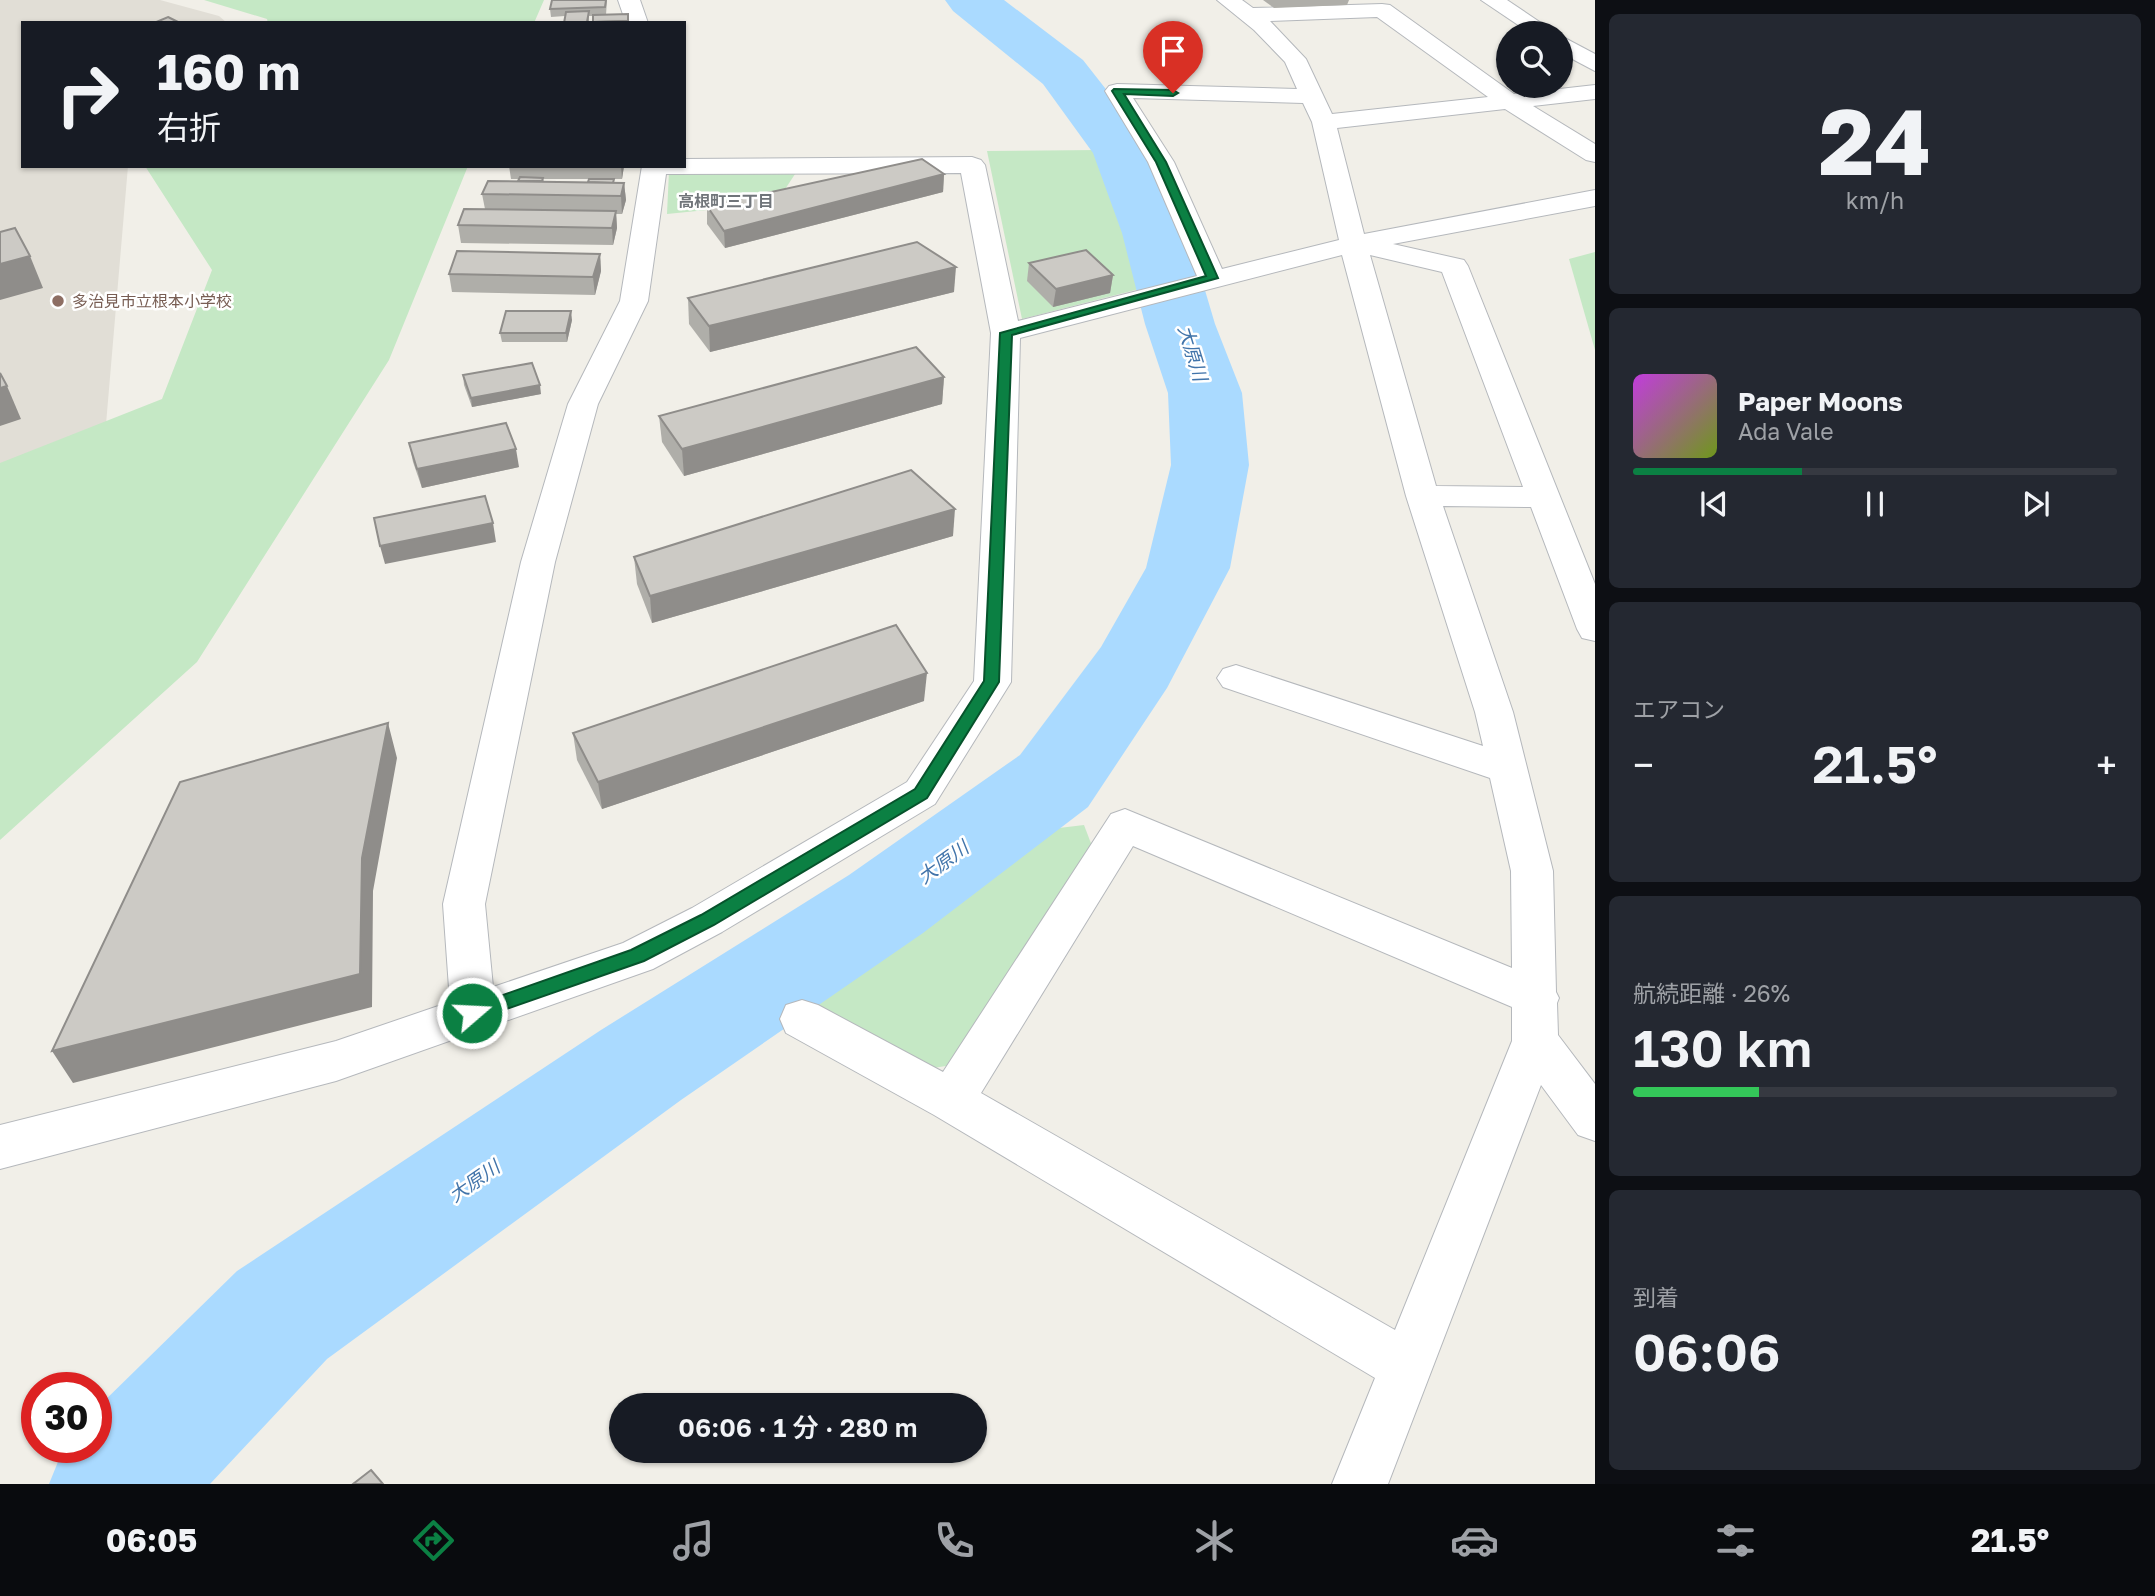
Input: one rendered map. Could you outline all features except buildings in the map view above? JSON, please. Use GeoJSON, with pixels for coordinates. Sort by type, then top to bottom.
{"type":"FeatureCollection","features":[{"type":"Feature","properties":{"kind":"street"},"geometry":{"type":"LineString","coordinates":[[629,0],[635,21]]}},
{"type":"Feature","properties":{"kind":"street"},"geometry":{"type":"LineString","coordinates":[[1228,0],[1262,24],[1295,59],[1324,122],[1353,244],[1422,496],[1494,712],[1532,871],[1536,1019],[1360,1484]]}},
{"type":"Feature","properties":{"kind":"street"},"geometry":{"type":"LineString","coordinates":[[1492,0],[1526,21]]}},
{"type":"Feature","properties":{"kind":"street"},"geometry":{"type":"LineString","coordinates":[[1247,15],[1382,10],[1512,103],[1595,155]]}},
{"type":"Feature","properties":{"kind":"street"},"geometry":{"type":"LineString","coordinates":[[1573,50],[1595,64]]}},
{"type":"Feature","properties":{"kind":"street"},"geometry":{"type":"LineString","coordinates":[[1212,278],[1161,162],[1117,91],[1312,96]]}},
{"type":"Feature","properties":{"kind":"street"},"geometry":{"type":"LineString","coordinates":[[1324,122],[1595,92]]}},
{"type":"Feature","properties":{"kind":"street"},"geometry":{"type":"LineString","coordinates":[[0,1147],[336,1062],[638,956],[707,920],[921,793],[992,682],[1006,333],[972,165],[686,167]]}},
{"type":"Feature","properties":{"kind":"street"},"geometry":{"type":"LineString","coordinates":[[472,1013],[464,904],[467,890],[538,562],[583,404],[634,301],[655,168]]}},
{"type":"Feature","properties":{"kind":"street"},"geometry":{"type":"LineString","coordinates":[[1006,333],[1353,244],[1595,198]]}},
{"type":"Feature","properties":{"kind":"street"},"geometry":{"type":"LineString","coordinates":[[1353,244],[1454,266],[1595,629]]}},
{"type":"Feature","properties":{"kind":"street"},"geometry":{"type":"LineString","coordinates":[[1422,496],[1544,497]]}},
{"type":"Feature","properties":{"kind":"street"},"geometry":{"type":"LineString","coordinates":[[1236,678],[1508,769]]}},
{"type":"Feature","properties":{"kind":"street"},"geometry":{"type":"LineString","coordinates":[[951,1100],[1125,825],[1536,1019],[1595,1120]]}},
{"type":"Feature","properties":{"kind":"street"},"geometry":{"type":"LineString","coordinates":[[802,1019],[951,1100],[1406,1366]]}},
{"type":"Feature","properties":{"kind":"shaded area","name":"多治見市立根本小学校"},"geometry":{"type":"Polygon","coordinates":[[[0,0],[160,0],[219,16],[225,21],[21,21],[21,168],[128,168],[105,436],[0,471],[0,0]]]}},
{"type":"Feature","properties":{"kind":"green space"},"geometry":{"type":"Polygon","coordinates":[[[204,0],[544,0],[535,21],[267,19],[204,0]]]}},
{"type":"Feature","properties":{"kind":"green space"},"geometry":{"type":"Polygon","coordinates":[[[1098,150],[1151,286],[1022,319],[987,151],[1098,150]]]}},
{"type":"Feature","properties":{"kind":"green space"},"geometry":{"type":"Polygon","coordinates":[[[146,168],[467,168],[389,360],[197,662],[0,840],[0,463],[162,399],[212,270],[146,168]]]}},
{"type":"Feature","properties":{"kind":"green space"},"geometry":{"type":"Polygon","coordinates":[[[669,171],[797,171],[776,203],[667,214],[669,171]]]}},
{"type":"Feature","properties":{"kind":"green space"},"geometry":{"type":"Polygon","coordinates":[[[1595,252],[1595,350],[1569,259],[1595,252]]]}},
{"type":"Feature","properties":{"kind":"green space"},"geometry":{"type":"Polygon","coordinates":[[[1084,825],[1092,846],[958,1064],[921,1070],[811,1005],[1059,828],[1084,825]]]}},
{"type":"Feature","properties":{"kind":"waterway","name":"大原川"},"geometry":{"type":"LineString","coordinates":[[117,1484],[282,1315],[641,1065],[886,904],[1054,781],[1135,666],[1188,568],[1210,465],[1205,393],[1180,324],[1155,233],[1123,152],[1063,72],[971,0]]}},
{"type":"Feature","properties":{"kind":"place","name":"多治見市立根本小学校"},"geometry":{"type":"Point","coordinates":[58,301]}},
{"type":"Feature","properties":{"kind":"district","name":"高根町三丁目"},"geometry":{"type":"Point","coordinates":[726,201]}},
{"type":"Feature","properties":{"kind":"route"},"geometry":{"type":"LineString","coordinates":[[472,1013],[638,956],[707,920],[921,793],[992,682],[1006,333],[1212,278],[1161,162],[1117,91],[1173,93]]}}]}
